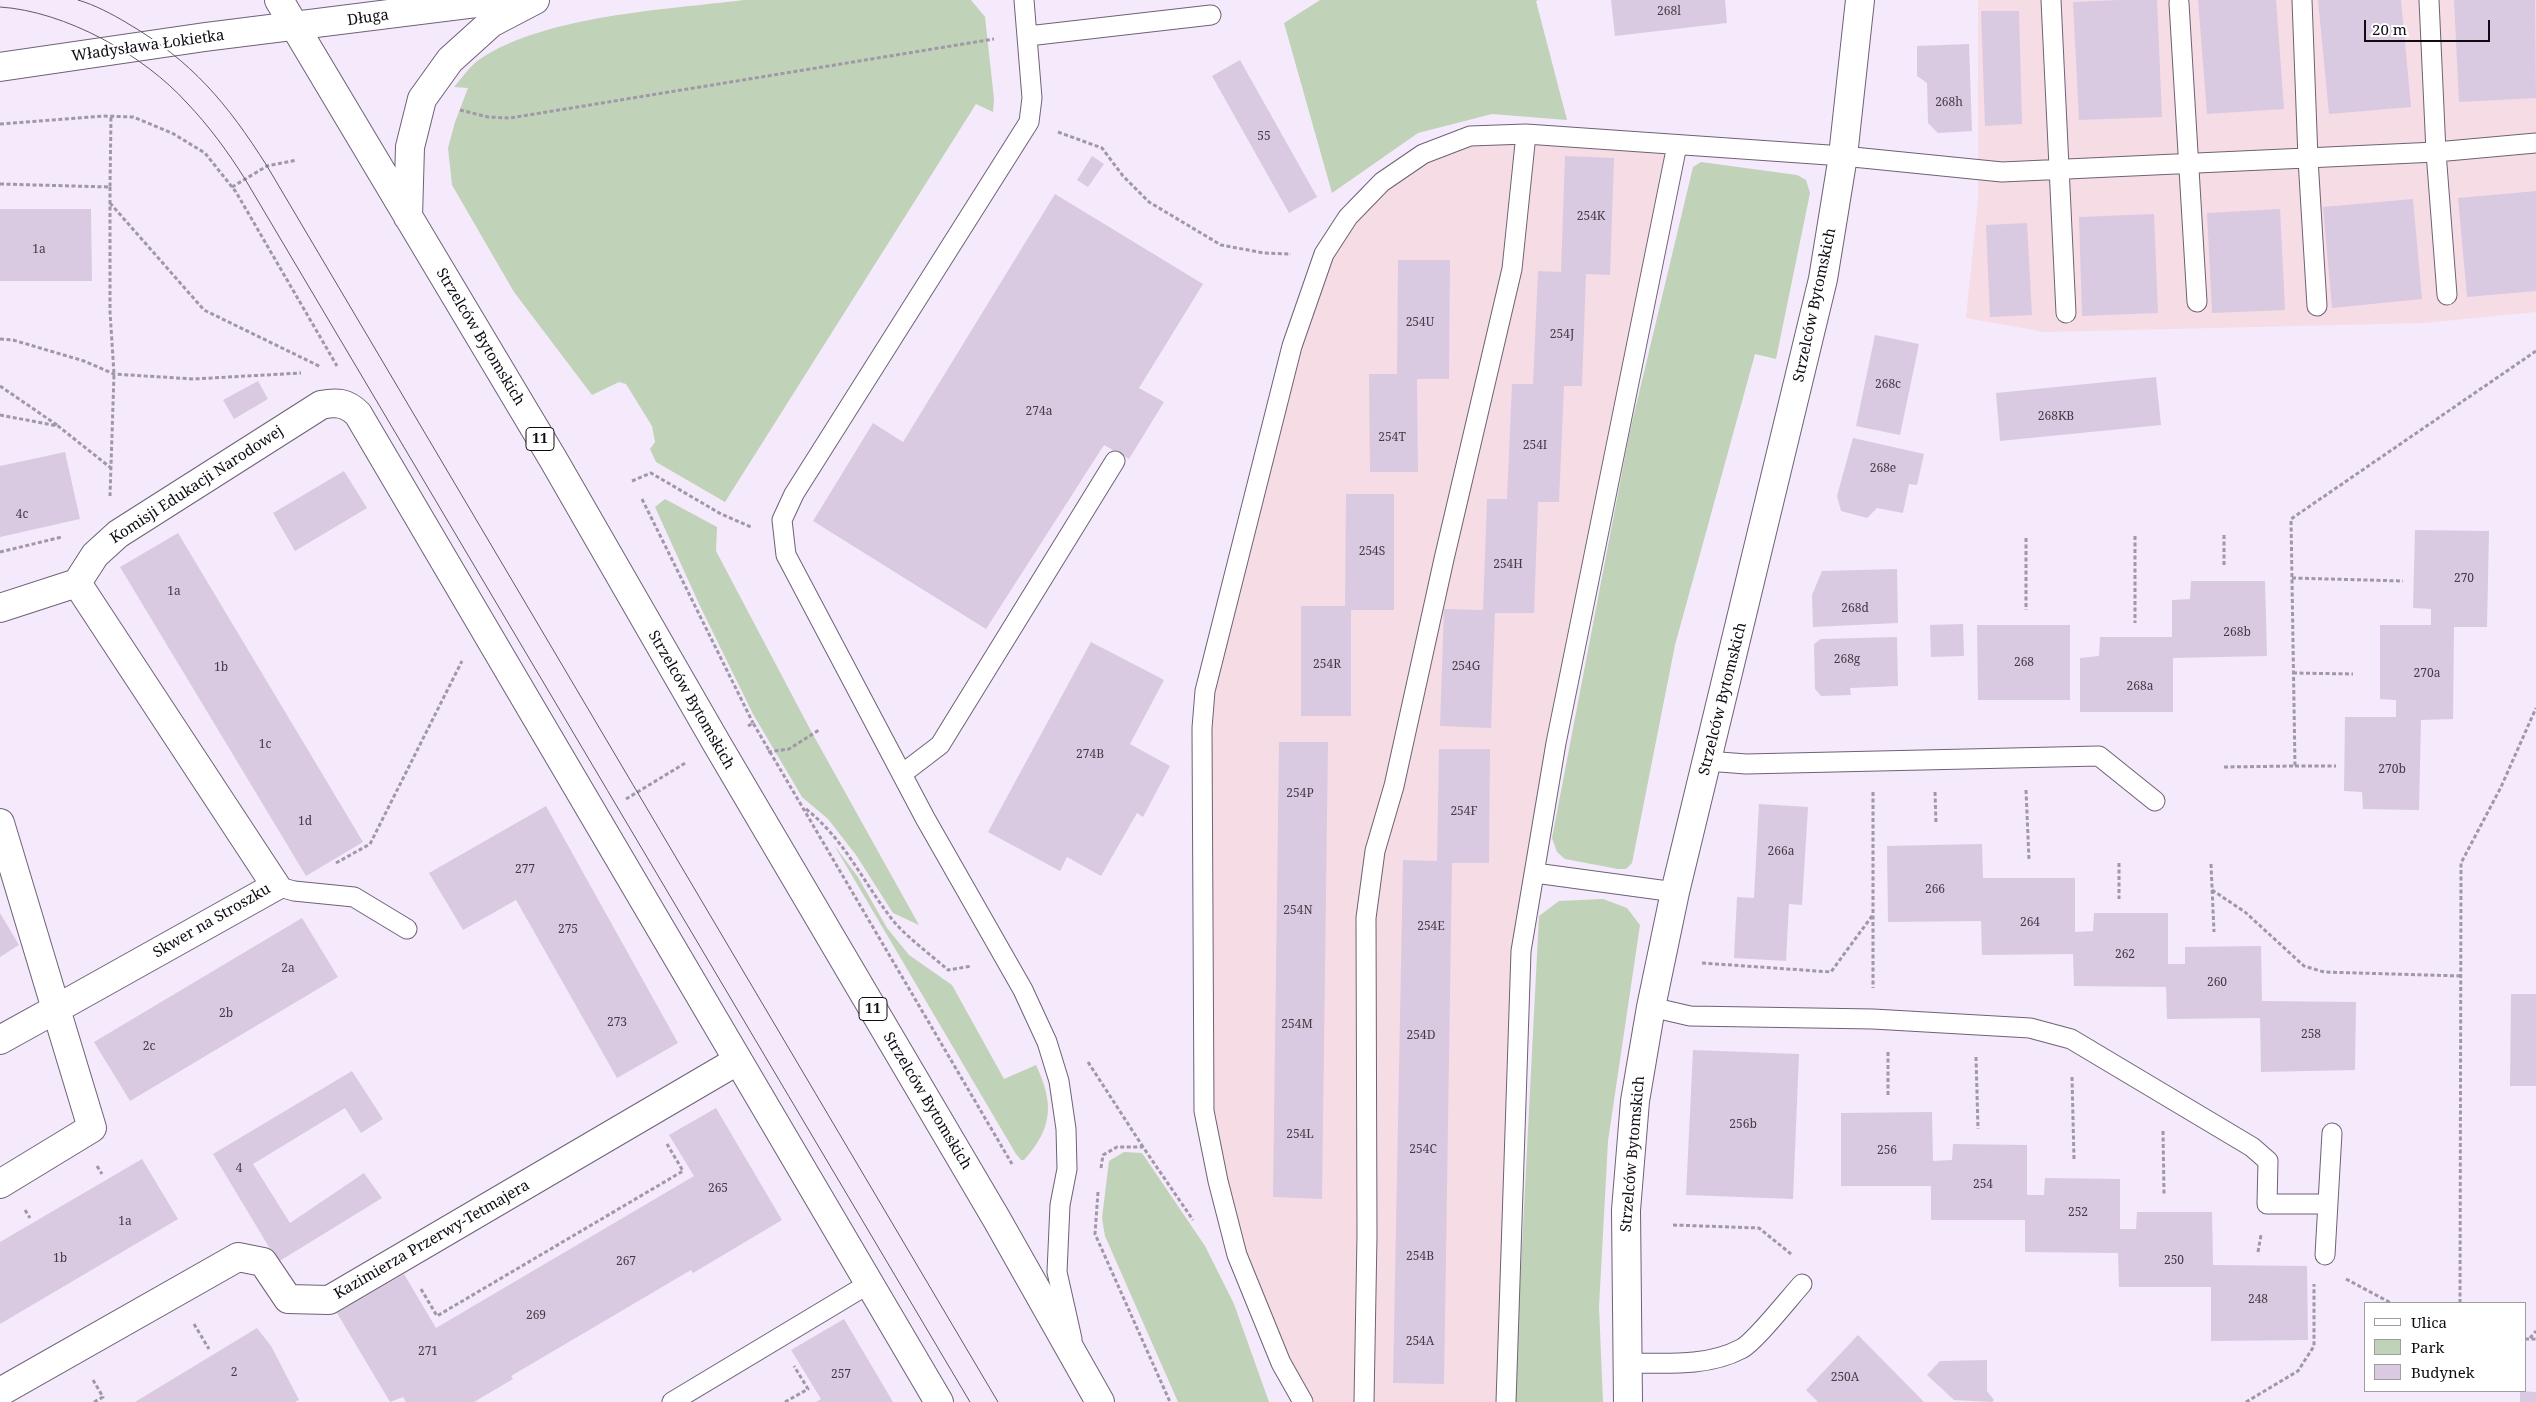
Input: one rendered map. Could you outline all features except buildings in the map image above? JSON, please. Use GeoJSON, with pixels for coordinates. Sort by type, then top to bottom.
{"type":"FeatureCollection","features":[{"type":"Feature","properties":{"kind":"main road","name":"Strzelców Bytomskich"},"geometry":{"type":"LineString","coordinates":[[279,0],[553,459],[1100,1402]]}},
{"type":"Feature","properties":{"kind":"main road","name":"Długa"},"geometry":{"type":"LineString","coordinates":[[295,28],[500,0]]}},
{"type":"Feature","properties":{"kind":"main road"},"geometry":{"type":"LineString","coordinates":[[408,218],[410,147],[422,99],[450,60],[484,29],[535,0]]}},
{"type":"Feature","properties":{"kind":"main road","name":"Strzelców Bytomskich"},"geometry":{"type":"LineString","coordinates":[[1628,1402],[1626,1210],[1635,1100],[1651,1007],[1675,892],[1823,279],[1843,156],[1860,0]]}},
{"type":"Feature","properties":{"kind":"main road","name":"Władysława Łokietka"},"geometry":{"type":"LineString","coordinates":[[0,68],[205,37],[295,28]]}},
{"type":"Feature","properties":{"kind":"main road","name":"Komisji Edukacji Narodowej"},"geometry":{"type":"LineString","coordinates":[[77,583],[95,555],[118,534],[320,405],[342,403],[350,407],[358,414],[737,1061]]}},
{"type":"Feature","properties":{"kind":"main road"},"geometry":{"type":"LineString","coordinates":[[0,608],[77,583]]}},
{"type":"Feature","properties":{"kind":"main road","name":"Skwer na Stroszku"},"geometry":{"type":"LineString","coordinates":[[0,1040],[276,886],[77,583]]}},
{"type":"Feature","properties":{"kind":"main road"},"geometry":{"type":"LineString","coordinates":[[0,823],[92,1128],[0,1184]]}},
{"type":"Feature","properties":{"kind":"main road"},"geometry":{"type":"LineString","coordinates":[[737,1061],[939,1402]]}},
{"type":"Feature","properties":{"kind":"main road","name":"Kazimierza Przerwy-Tetmajera"},"geometry":{"type":"LineString","coordinates":[[0,1392],[238,1257],[263,1262],[288,1299],[329,1300],[737,1061]]}},
{"type":"Feature","properties":{"kind":"lane"},"geometry":{"type":"LineString","coordinates":[[1024,0],[1032,98],[1029,122],[794,494],[782,520],[786,555],[902,774],[1023,990],[1047,1042],[1059,1081],[1066,1128],[1067,1168],[1060,1205],[1058,1272],[1075,1357]]}},
{"type":"Feature","properties":{"kind":"lane"},"geometry":{"type":"LineString","coordinates":[[2051,0],[2066,313]]}},
{"type":"Feature","properties":{"kind":"lane"},"geometry":{"type":"LineString","coordinates":[[2302,0],[2308,159],[2317,306]]}},
{"type":"Feature","properties":{"kind":"lane"},"geometry":{"type":"LineString","coordinates":[[2428,0],[2436,152],[2447,295]]}},
{"type":"Feature","properties":{"kind":"lane"},"geometry":{"type":"LineString","coordinates":[[2179,3],[2197,302]]}},
{"type":"Feature","properties":{"kind":"lane"},"geometry":{"type":"LineString","coordinates":[[1028,36],[1211,15]]}},
{"type":"Feature","properties":{"kind":"lane"},"geometry":{"type":"LineString","coordinates":[[1303,1402],[1281,1363],[1237,1255],[1218,1181],[1204,1111],[1202,728],[1205,691],[1292,346],[1324,254],[1348,217],[1382,182],[1424,154],[1470,136],[1526,134],[1843,156],[2002,172],[2308,159],[2436,152],[2536,143]]}},
{"type":"Feature","properties":{"kind":"lane"},"geometry":{"type":"LineString","coordinates":[[1364,1402],[1368,1236],[1366,918],[1372,870],[1375,851],[1394,786],[1444,560],[1512,269],[1526,134]]}},
{"type":"Feature","properties":{"kind":"lane"},"geometry":{"type":"LineString","coordinates":[[1506,1402],[1521,950],[1556,743],[1677,145]]}},
{"type":"Feature","properties":{"kind":"lane"},"geometry":{"type":"LineString","coordinates":[[902,774],[940,744],[1115,461]]}},
{"type":"Feature","properties":{"kind":"lane"},"geometry":{"type":"LineString","coordinates":[[1707,761],[1746,764],[2098,756],[2155,801]]}},
{"type":"Feature","properties":{"kind":"lane"},"geometry":{"type":"LineString","coordinates":[[1534,874],[1675,892]]}},
{"type":"Feature","properties":{"kind":"lane"},"geometry":{"type":"LineString","coordinates":[[276,886],[294,891],[354,897],[407,929]]}},
{"type":"Feature","properties":{"kind":"lane"},"geometry":{"type":"LineString","coordinates":[[1651,1007],[1690,1016],[1881,1019],[1975,1023],[2030,1028],[2071,1039],[2252,1148],[2268,1161],[2267,1204],[2328,1204]]}},
{"type":"Feature","properties":{"kind":"lane"},"geometry":{"type":"LineString","coordinates":[[2325,1255],[2332,1133]]}},
{"type":"Feature","properties":{"kind":"lane"},"geometry":{"type":"LineString","coordinates":[[672,1402],[870,1284]]}},
{"type":"Feature","properties":{"kind":"lane"},"geometry":{"type":"LineString","coordinates":[[1627,1363],[1673,1363],[1710,1360],[1743,1349],[1802,1284]]}},
{"type":"Feature","properties":{"kind":"path"},"geometry":{"type":"LineString","coordinates":[[452,108],[488,116],[510,118],[994,39]]}},
{"type":"Feature","properties":{"kind":"path"},"geometry":{"type":"LineString","coordinates":[[110,501],[114,374],[110,312],[111,116]]}},
{"type":"Feature","properties":{"kind":"path"},"geometry":{"type":"LineString","coordinates":[[0,124],[133,116],[172,133],[205,153],[232,187],[338,365],[332,369]]}},
{"type":"Feature","properties":{"kind":"path"},"geometry":{"type":"LineString","coordinates":[[1029,122],[1102,148],[1123,176],[1149,202],[1221,245],[1264,253],[1324,254]]}},
{"type":"Feature","properties":{"kind":"path"},"geometry":{"type":"LineString","coordinates":[[232,187],[267,166],[297,160]]}},
{"type":"Feature","properties":{"kind":"path"},"geometry":{"type":"LineString","coordinates":[[0,184],[110,187]]}},
{"type":"Feature","properties":{"kind":"path"},"geometry":{"type":"LineString","coordinates":[[110,203],[204,310],[329,371],[319,372]]}},
{"type":"Feature","properties":{"kind":"path"},"geometry":{"type":"LineString","coordinates":[[0,339],[13,340],[84,361],[114,374],[193,379],[310,372]]}},
{"type":"Feature","properties":{"kind":"path"},"geometry":{"type":"LineString","coordinates":[[2295,766],[2291,519],[2536,351]]}},
{"type":"Feature","properties":{"kind":"path"},"geometry":{"type":"LineString","coordinates":[[0,386],[58,426],[112,468]]}},
{"type":"Feature","properties":{"kind":"path"},"geometry":{"type":"LineString","coordinates":[[0,415],[58,426]]}},
{"type":"Feature","properties":{"kind":"path"},"geometry":{"type":"LineString","coordinates":[[632,481],[651,473],[722,514]]}},
{"type":"Feature","properties":{"kind":"path"},"geometry":{"type":"LineString","coordinates":[[642,498],[753,723]]}},
{"type":"Feature","properties":{"kind":"path"},"geometry":{"type":"LineString","coordinates":[[2224,535],[2224,566]]}},
{"type":"Feature","properties":{"kind":"path"},"geometry":{"type":"LineString","coordinates":[[2135,536],[2135,622]]}},
{"type":"Feature","properties":{"kind":"path"},"geometry":{"type":"LineString","coordinates":[[2026,538],[2026,610]]}},
{"type":"Feature","properties":{"kind":"path"},"geometry":{"type":"LineString","coordinates":[[2292,578],[2403,581]]}},
{"type":"Feature","properties":{"kind":"path"},"geometry":{"type":"LineString","coordinates":[[330,866],[370,844],[466,654]]}},
{"type":"Feature","properties":{"kind":"path"},"geometry":{"type":"LineString","coordinates":[[2293,673],[2353,674]]}},
{"type":"Feature","properties":{"kind":"path"},"geometry":{"type":"LineString","coordinates":[[2460,1302],[2460,863],[2501,787],[2536,708]]}},
{"type":"Feature","properties":{"kind":"path"},"geometry":{"type":"LineString","coordinates":[[768,752],[789,749],[819,730]]}},
{"type":"Feature","properties":{"kind":"path"},"geometry":{"type":"LineString","coordinates":[[2024,757],[2029,860]]}},
{"type":"Feature","properties":{"kind":"path"},"geometry":{"type":"LineString","coordinates":[[1873,761],[1872,915],[1888,1096]]}},
{"type":"Feature","properties":{"kind":"path"},"geometry":{"type":"LineString","coordinates":[[2224,767],[2336,766]]}},
{"type":"Feature","properties":{"kind":"path"},"geometry":{"type":"LineString","coordinates":[[802,807],[824,823],[848,852],[892,919],[948,970],[981,964],[1002,953]]}},
{"type":"Feature","properties":{"kind":"path"},"geometry":{"type":"LineString","coordinates":[[2119,863],[2119,899]]}},
{"type":"Feature","properties":{"kind":"path"},"geometry":{"type":"LineString","coordinates":[[2211,864],[2214,932]]}},
{"type":"Feature","properties":{"kind":"path"},"geometry":{"type":"LineString","coordinates":[[2212,890],[2246,912],[2304,966],[2324,972],[2460,976]]}},
{"type":"Feature","properties":{"kind":"path"},"geometry":{"type":"LineString","coordinates":[[1702,963],[1831,972],[1872,915]]}},
{"type":"Feature","properties":{"kind":"path"},"geometry":{"type":"LineString","coordinates":[[1975,1023],[1978,1128]]}},
{"type":"Feature","properties":{"kind":"path"},"geometry":{"type":"LineString","coordinates":[[2071,1039],[2074,1160]]}},
{"type":"Feature","properties":{"kind":"path"},"geometry":{"type":"LineString","coordinates":[[1084,1054],[1197,1226]]}},
{"type":"Feature","properties":{"kind":"path"},"geometry":{"type":"LineString","coordinates":[[2162,1093],[2164,1194]]}},
{"type":"Feature","properties":{"kind":"path"},"geometry":{"type":"LineString","coordinates":[[418,1283],[438,1316],[683,1171],[665,1140]]}},
{"type":"Feature","properties":{"kind":"path"},"geometry":{"type":"LineString","coordinates":[[1100,1173],[1103,1155],[1117,1148],[1144,1148]]}},
{"type":"Feature","properties":{"kind":"path"},"geometry":{"type":"LineString","coordinates":[[1098,1182],[1095,1234],[1170,1402]]}},
{"type":"Feature","properties":{"kind":"path"},"geometry":{"type":"LineString","coordinates":[[1673,1225],[1759,1228],[1798,1260]]}},
{"type":"Feature","properties":{"kind":"path"},"geometry":{"type":"LineString","coordinates":[[2341,1276],[2389,1302]]}},
{"type":"Feature","properties":{"kind":"path"},"geometry":{"type":"LineString","coordinates":[[2246,1402],[2298,1371],[2314,1346],[2314,1282]]}},
{"type":"Feature","properties":{"kind":"path"},"geometry":{"type":"LineString","coordinates":[[2530,1339],[2536,1331]]}},
{"type":"Feature","properties":{"kind":"path"},"geometry":{"type":"LineString","coordinates":[[2526,1339],[2536,1339]]}},
{"type":"Feature","properties":{"kind":"shaded area"},"geometry":{"type":"Polygon","coordinates":[[[1978,0],[2536,0],[2536,312],[2424,323],[2045,332],[1966,318],[1978,199],[1978,0]]]}},
{"type":"Feature","properties":{"kind":"shaded area"},"geometry":{"type":"Polygon","coordinates":[[[1470,140],[1674,148],[1530,874],[1500,1402],[1311,1402],[1287,1359],[1245,1257],[1210,1111],[1210,729],[1214,694],[1299,346],[1329,257],[1385,185],[1470,140]]]}},
{"type":"Feature","properties":{"kind":"green space"},"geometry":{"type":"Polygon","coordinates":[[[744,0],[971,0],[985,17],[994,99],[993,112],[976,104],[725,502],[656,462],[650,449],[655,442],[652,426],[626,384],[619,382],[592,395],[514,292],[452,185],[448,148],[455,122],[468,88],[454,87],[476,62],[507,44],[538,33],[607,17],[643,11],[744,0]]]}},
{"type":"Feature","properties":{"kind":"green space"},"geometry":{"type":"Polygon","coordinates":[[[1320,0],[1538,0],[1536,1],[1567,120],[1492,114],[1418,133],[1332,193],[1284,23],[1320,0]]]}},
{"type":"Feature","properties":{"kind":"green space"},"geometry":{"type":"Polygon","coordinates":[[[1701,162],[1797,175],[1806,180],[1810,193],[1776,359],[1755,354],[1675,645],[1632,863],[1626,869],[1618,869],[1565,859],[1557,852],[1552,838],[1630,431],[1693,167],[1701,162]]]}},
{"type":"Feature","properties":{"kind":"green space"},"geometry":{"type":"Polygon","coordinates":[[[665,499],[717,527],[716,551],[811,731],[919,925],[893,913],[856,855],[828,819],[802,797],[753,714],[700,606],[655,507],[665,499]]]}},
{"type":"Feature","properties":{"kind":"green space"},"geometry":{"type":"Polygon","coordinates":[[[834,845],[858,877],[887,928],[909,955],[952,985],[1004,1079],[1036,1065],[1046,1091],[1048,1115],[1041,1137],[1024,1160],[1021,1160],[1016,1154],[834,845]]]}},
{"type":"Feature","properties":{"kind":"green space"},"geometry":{"type":"Polygon","coordinates":[[[1603,899],[1627,908],[1640,925],[1608,1141],[1599,1307],[1603,1402],[1514,1402],[1539,916],[1559,901],[1603,899]]]}},
{"type":"Feature","properties":{"kind":"green space"},"geometry":{"type":"Polygon","coordinates":[[[1124,1152],[1142,1153],[1205,1246],[1234,1304],[1269,1402],[1178,1402],[1105,1236],[1102,1218],[1109,1161],[1124,1152]]]}},
{"type":"Feature","properties":{"kind":"tram line"},"geometry":{"type":"LineString","coordinates":[[78,0],[97,7],[121,20],[150,37],[171,53],[206,85],[252,143],[998,1402]]}},
{"type":"Feature","properties":{"kind":"tram line"},"geometry":{"type":"LineString","coordinates":[[0,7],[25,10],[76,26],[102,38],[149,68],[187,103],[211,130],[232,159],[970,1402]]}}]}
